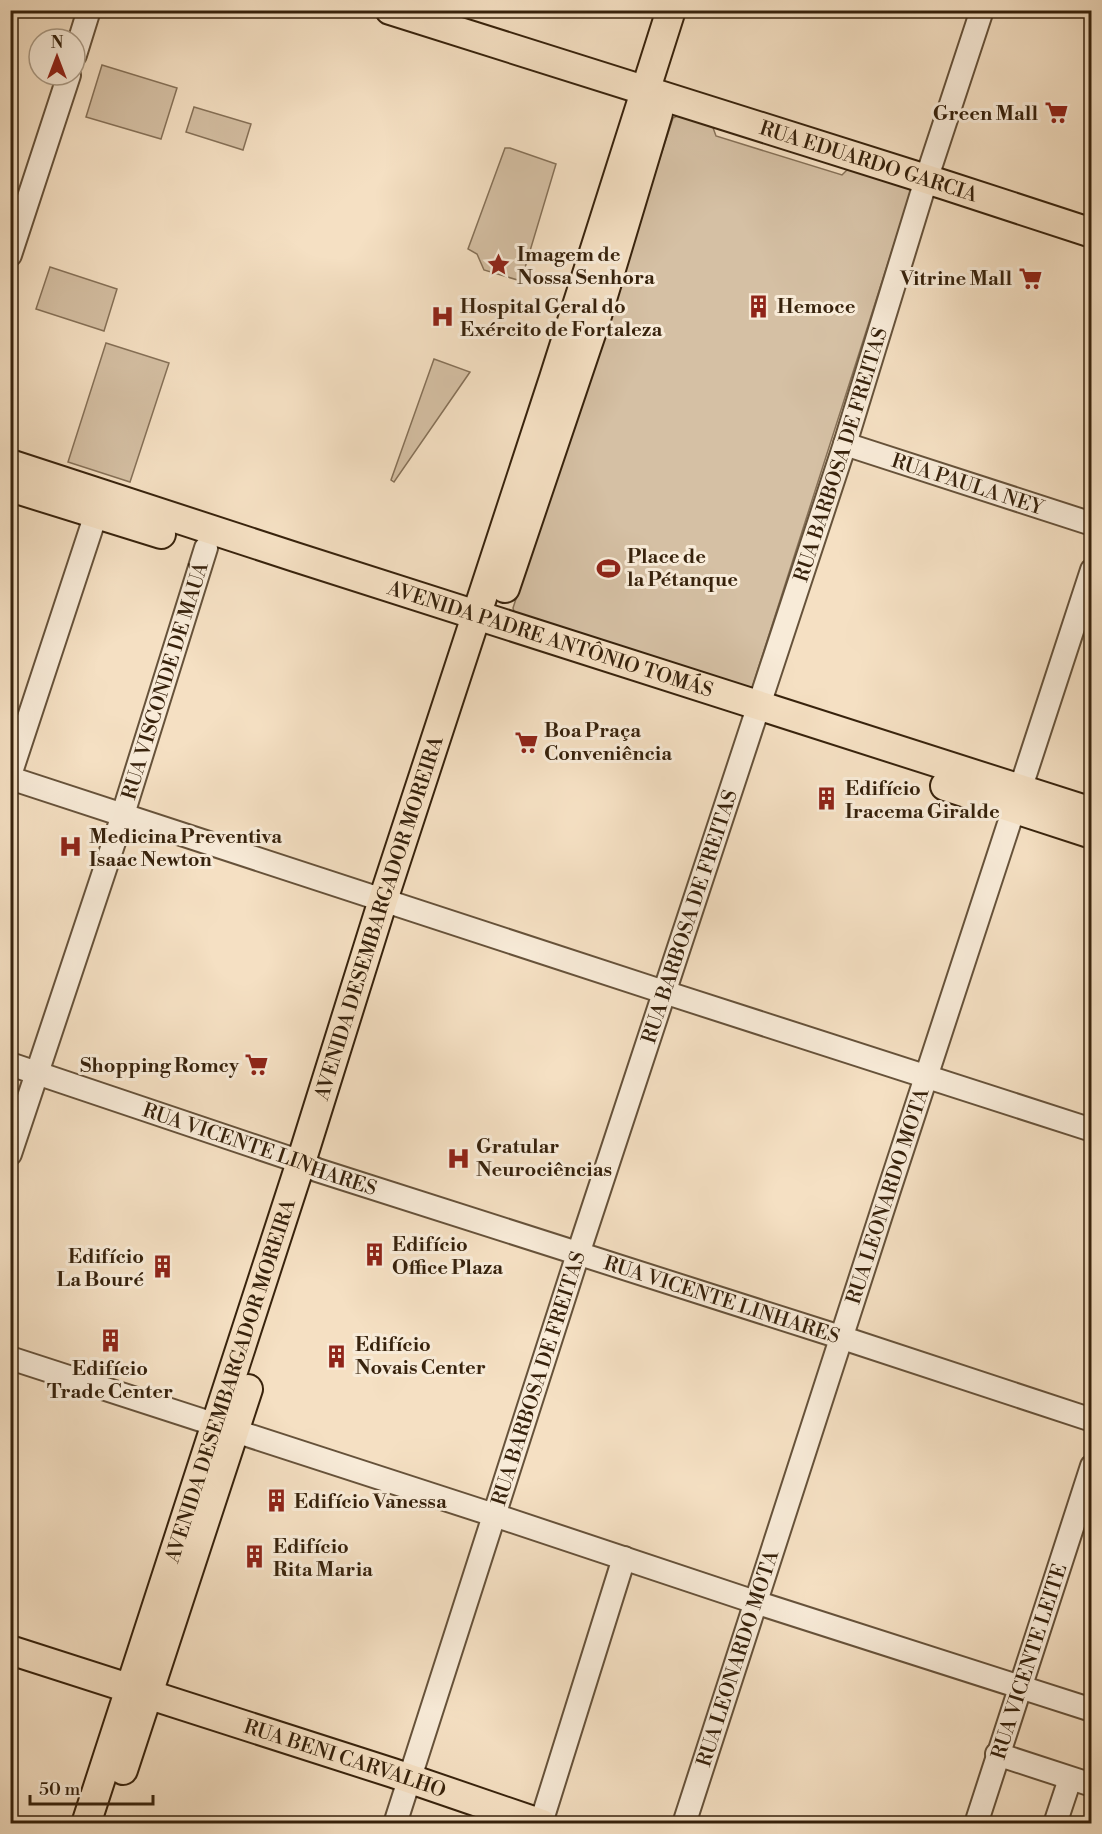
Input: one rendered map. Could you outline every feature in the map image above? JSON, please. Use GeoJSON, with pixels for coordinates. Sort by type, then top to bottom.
{"type":"FeatureCollection","features":[{"type":"Feature","properties":{"kind":"main road","name":"RUA EDUARDO GARCIA"},"geometry":{"type":"LineString","coordinates":[[390,10],[1092,233]]}},
{"type":"Feature","properties":{"kind":"main road","name":"AVENIDA DESEMBARGADOR MOREIRA"},"geometry":{"type":"LineString","coordinates":[[654,94],[671,10]]}},
{"type":"Feature","properties":{"kind":"main road","name":"AVENIDA DESEMBARGADOR MOREIRA"},"geometry":{"type":"LineString","coordinates":[[86,1824],[139,1691],[654,94],[691,10]]}},
{"type":"Feature","properties":{"kind":"main road","name":"AVENIDA PADRE ANTÔNIO TOMÁS"},"geometry":{"type":"LineString","coordinates":[[10,464],[483,627],[755,715],[1017,798],[1092,812]]}},
{"type":"Feature","properties":{"kind":"main road","name":"AVENIDA PADRE ANTÔNIO TOMÁS"},"geometry":{"type":"LineString","coordinates":[[10,486],[206,548],[483,627]]}},
{"type":"Feature","properties":{"kind":"main road","name":"AVENIDA PADRE ANTÔNIO TOMÁS"},"geometry":{"type":"LineString","coordinates":[[1017,798],[1092,834]]}},
{"type":"Feature","properties":{"kind":"main road","name":"RUA BENI CARVALHO"},"geometry":{"type":"LineString","coordinates":[[10,1650],[541,1823]]}},
{"type":"Feature","properties":{"kind":"main road","name":"AVENIDA DESEMBARGADOR MOREIRA"},"geometry":{"type":"LineString","coordinates":[[106,1824],[139,1691]]}},
{"type":"Feature","properties":{"kind":"street"},"geometry":{"type":"LineString","coordinates":[[84,27],[90,10]]}},
{"type":"Feature","properties":{"kind":"street","name":"RUA BARBOSA DE FREITAS"},"geometry":{"type":"LineString","coordinates":[[395,1824],[578,1254],[845,444],[926,180],[982,10]]}},
{"type":"Feature","properties":{"kind":"street"},"geometry":{"type":"LineString","coordinates":[[10,255],[14,231],[65,87]]}},
{"type":"Feature","properties":{"kind":"street","name":"RUA PAULA NEY"},"geometry":{"type":"LineString","coordinates":[[845,444],[1092,524]]}},
{"type":"Feature","properties":{"kind":"street"},"geometry":{"type":"LineString","coordinates":[[96,514],[10,776],[122,815],[1092,1130]]}},
{"type":"Feature","properties":{"kind":"street","name":"RUA VISCONDE DE MAUÁ"},"geometry":{"type":"LineString","coordinates":[[10,1154],[122,815],[206,548]]}},
{"type":"Feature","properties":{"kind":"street","name":"RUA LEONARDO MOTA"},"geometry":{"type":"LineString","coordinates":[[684,1824],[840,1337],[1092,570]]}},
{"type":"Feature","properties":{"kind":"street","name":"RUA VICENTE LINHARES"},"geometry":{"type":"LineString","coordinates":[[10,1064],[309,1166],[1092,1420]]}},
{"type":"Feature","properties":{"kind":"street"},"geometry":{"type":"LineString","coordinates":[[10,1358],[754,1602],[1092,1710]]}},
{"type":"Feature","properties":{"kind":"street","name":"RUA VICENTE LEITE"},"geometry":{"type":"LineString","coordinates":[[976,1824],[1092,1466]]}},
{"type":"Feature","properties":{"kind":"street"},"geometry":{"type":"LineString","coordinates":[[541,1823],[624,1558]]}},
{"type":"Feature","properties":{"kind":"street"},"geometry":{"type":"LineString","coordinates":[[998,1754],[1092,1785]]}},
{"type":"Feature","properties":{"kind":"street"},"geometry":{"type":"LineString","coordinates":[[1055,1824],[1070,1779]]}},
{"type":"Feature","properties":{"kind":"shaded area"},"geometry":{"type":"Polygon","coordinates":[[[102,65],[177,88],[161,139],[86,117],[102,65]]]}},
{"type":"Feature","properties":{"kind":"shaded area"},"geometry":{"type":"Polygon","coordinates":[[[194,107],[251,124],[243,150],[186,132],[194,107]]]}},
{"type":"Feature","properties":{"kind":"shaded area"},"geometry":{"type":"Polygon","coordinates":[[[683,113],[711,122],[716,136],[842,175],[853,164],[909,181],[911,191],[752,688],[744,692],[516,619],[513,608],[673,118],[683,113]]]}},
{"type":"Feature","properties":{"kind":"shaded area"},"geometry":{"type":"Polygon","coordinates":[[[505,148],[556,164],[521,281],[484,270],[477,254],[468,249],[505,148]]]}},
{"type":"Feature","properties":{"kind":"shaded area"},"geometry":{"type":"Polygon","coordinates":[[[50,267],[117,289],[104,331],[36,309],[50,267]]]}},
{"type":"Feature","properties":{"kind":"shaded area"},"geometry":{"type":"Polygon","coordinates":[[[106,343],[169,363],[130,482],[68,462],[106,343]]]}},
{"type":"Feature","properties":{"kind":"shaded area"},"geometry":{"type":"Polygon","coordinates":[[[434,359],[470,372],[394,482],[391,480],[434,359]]]}},
{"type":"Feature","properties":{"kind":"place","name":"Green Mall"},"geometry":{"type":"Point","coordinates":[1056,113]}},
{"type":"Feature","properties":{"kind":"place","name":"Imagem de Nossa Senhora"},"geometry":{"type":"Point","coordinates":[499,265]}},
{"type":"Feature","properties":{"kind":"place","name":"Vitrine Mall"},"geometry":{"type":"Point","coordinates":[1030,278]}},
{"type":"Feature","properties":{"kind":"place","name":"Hemoce"},"geometry":{"type":"Point","coordinates":[759,306]}},
{"type":"Feature","properties":{"kind":"place","name":"Hospital Geral do Exército de Fortaleza"},"geometry":{"type":"Point","coordinates":[442,317]}},
{"type":"Feature","properties":{"kind":"place","name":"Place de la Pétanque"},"geometry":{"type":"Point","coordinates":[609,568]}},
{"type":"Feature","properties":{"kind":"place","name":"Boa Praça Conveniência"},"geometry":{"type":"Point","coordinates":[526,742]}},
{"type":"Feature","properties":{"kind":"place","name":"Edifício Iracema Giralde"},"geometry":{"type":"Point","coordinates":[827,799]}},
{"type":"Feature","properties":{"kind":"place","name":"Medicina Preventiva Isaac Newton"},"geometry":{"type":"Point","coordinates":[71,847]}},
{"type":"Feature","properties":{"kind":"place","name":"Shopping Romcy"},"geometry":{"type":"Point","coordinates":[257,1065]}},
{"type":"Feature","properties":{"kind":"place","name":"Gratular Neurociências"},"geometry":{"type":"Point","coordinates":[458,1158]}},
{"type":"Feature","properties":{"kind":"place","name":"Edifício Office Plaza"},"geometry":{"type":"Point","coordinates":[374,1255]}},
{"type":"Feature","properties":{"kind":"place","name":"Edifício La Bouré"},"geometry":{"type":"Point","coordinates":[162,1267]}},
{"type":"Feature","properties":{"kind":"place","name":"Edifício Trade Center"},"geometry":{"type":"Point","coordinates":[110,1340]}},
{"type":"Feature","properties":{"kind":"place","name":"Edifício Novais Center"},"geometry":{"type":"Point","coordinates":[337,1356]}},
{"type":"Feature","properties":{"kind":"place","name":"Edifício Vanessa"},"geometry":{"type":"Point","coordinates":[276,1501]}},
{"type":"Feature","properties":{"kind":"place","name":"Edifício Rita Maria"},"geometry":{"type":"Point","coordinates":[255,1557]}}]}
